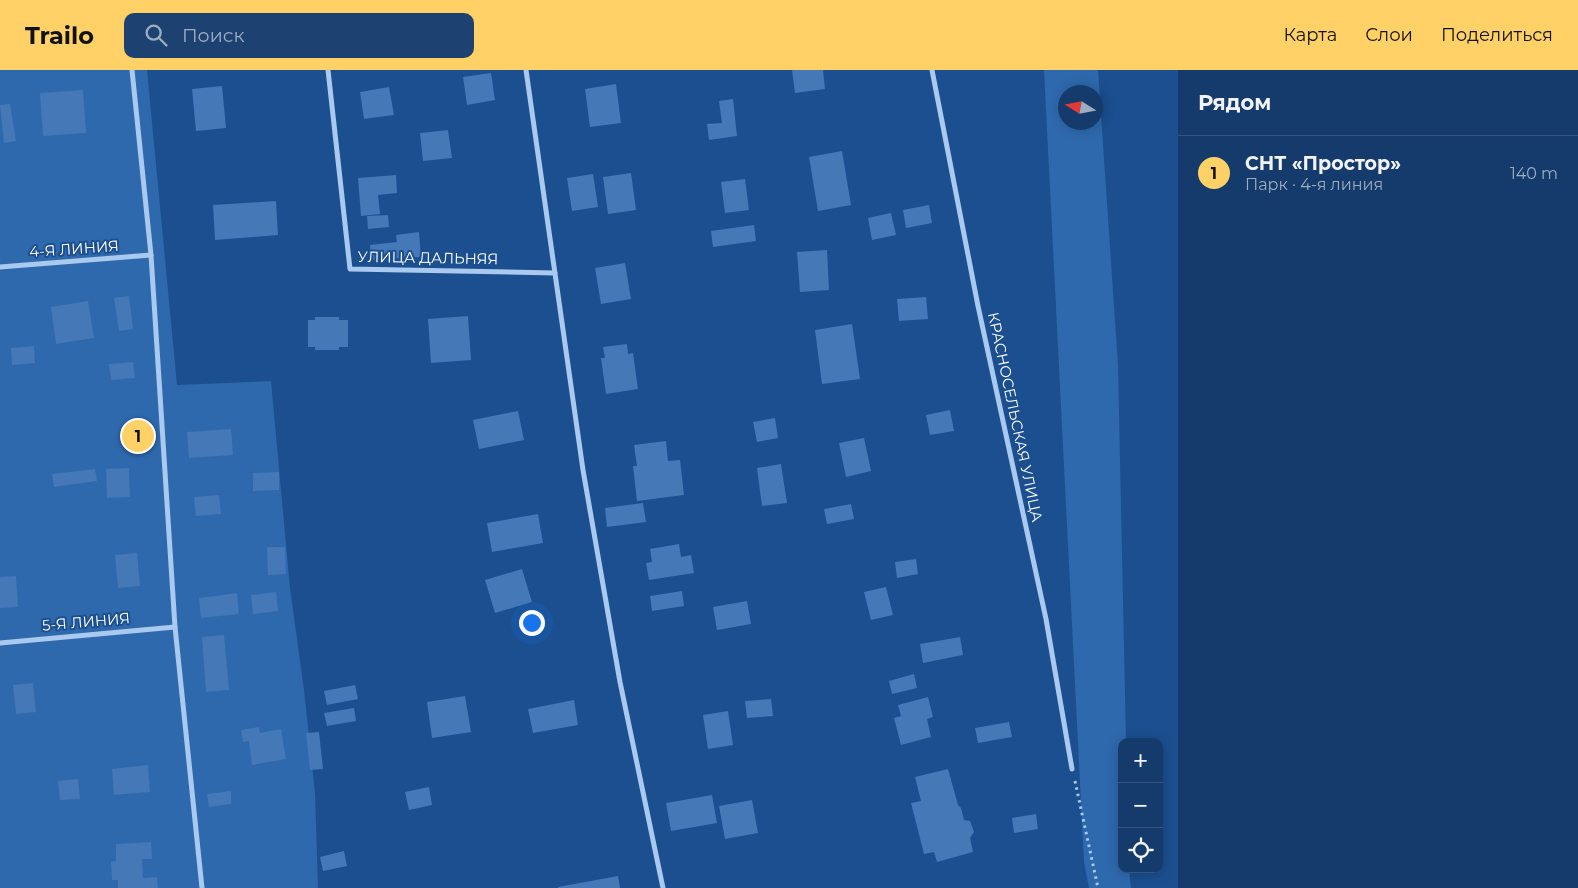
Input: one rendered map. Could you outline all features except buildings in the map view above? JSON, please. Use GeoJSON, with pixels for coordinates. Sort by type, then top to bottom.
{"type":"FeatureCollection","features":[{"type":"Feature","properties":{"kind":"street"},"geometry":{"type":"LineString","coordinates":[[132,70],[151,255],[175,627],[202,888]]}},
{"type":"Feature","properties":{"kind":"street","name":"УЛИЦА ДАЛЬНЯЯ"},"geometry":{"type":"LineString","coordinates":[[328,70],[350,269],[555,273]]}},
{"type":"Feature","properties":{"kind":"street"},"geometry":{"type":"LineString","coordinates":[[526,70],[583,470],[620,682],[663,888]]}},
{"type":"Feature","properties":{"kind":"street","name":"КРАСНОСЕЛЬСКАЯ УЛИЦА"},"geometry":{"type":"LineString","coordinates":[[932,70],[978,306],[1046,619],[1072,769]]}},
{"type":"Feature","properties":{"kind":"street","name":"4-Я ЛИНИЯ"},"geometry":{"type":"LineString","coordinates":[[0,267],[151,255]]}},
{"type":"Feature","properties":{"kind":"street","name":"5-Я ЛИНИЯ"},"geometry":{"type":"LineString","coordinates":[[0,643],[175,627]]}},
{"type":"Feature","properties":{"kind":"path"},"geometry":{"type":"LineString","coordinates":[[1072,769],[1098,888]]}},
{"type":"Feature","properties":{"kind":"shaded area"},"geometry":{"type":"Polygon","coordinates":[[[0,70],[147,70],[177,385],[271,381],[290,588],[304,690],[315,793],[318,888],[0,888],[0,70]]]}},
{"type":"Feature","properties":{"kind":"shaded area"},"geometry":{"type":"Polygon","coordinates":[[[1044,70],[1098,70],[1099,85],[1058,85],[1058,130],[1102,130],[1118,365],[1126,738],[1118,738],[1118,873],[1129,873],[1131,888],[1089,888],[1084,862],[1044,70]]]}},
{"type":"Feature","properties":{"kind":"place","name":"СНТ «Простор»"},"geometry":{"type":"Point","coordinates":[138,436]}}]}
